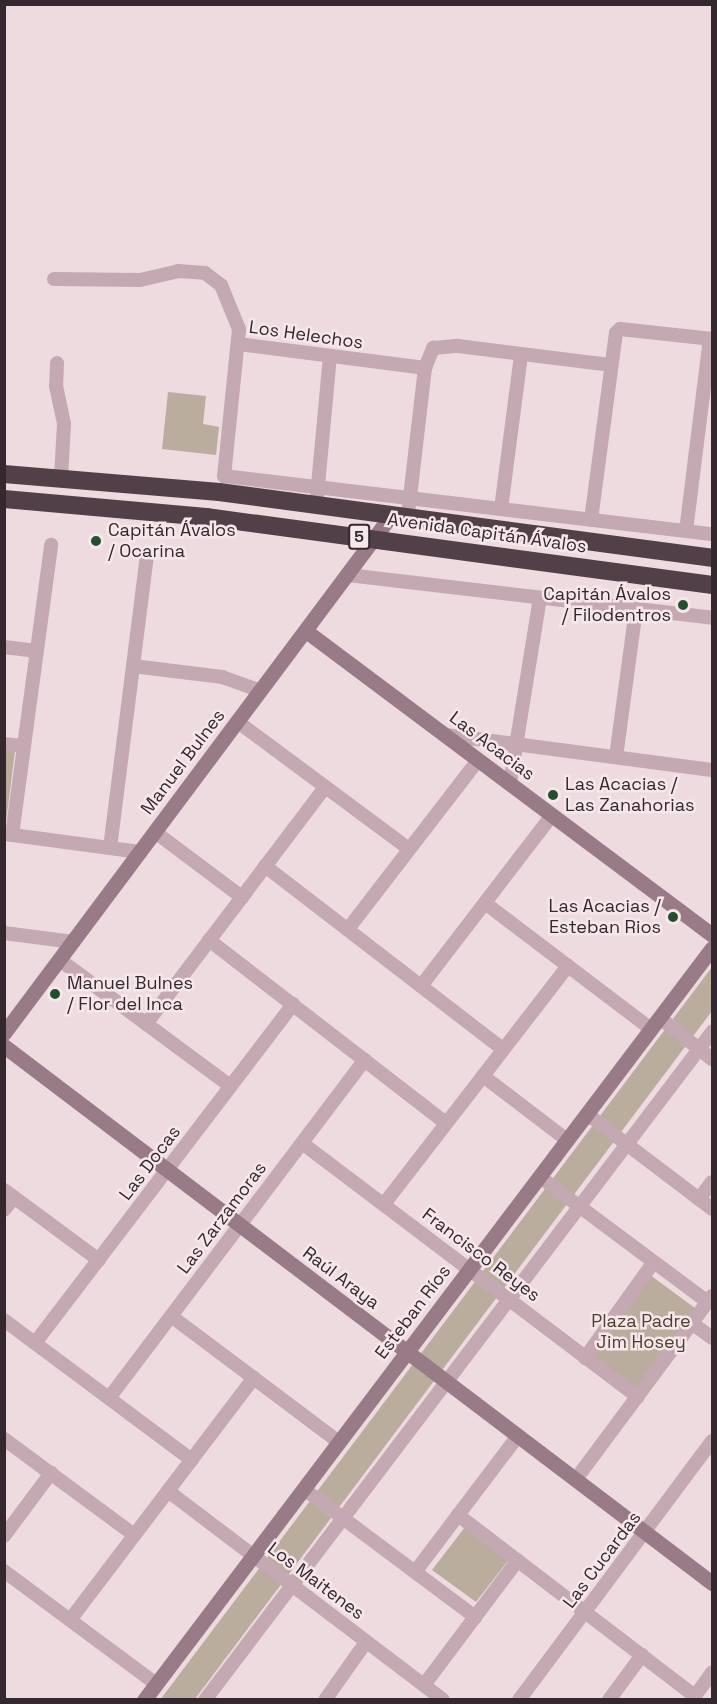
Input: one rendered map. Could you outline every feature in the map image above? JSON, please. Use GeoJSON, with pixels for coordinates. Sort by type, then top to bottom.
{"type":"FeatureCollection","features":[{"type":"Feature","properties":{"kind":"highway","name":"Avenida Capitán Ávalos"},"geometry":{"type":"LineString","coordinates":[[4,474],[317,496],[400,515],[712,558]]}},
{"type":"Feature","properties":{"kind":"highway","name":"Avenida Capitán Ávalos"},"geometry":{"type":"LineString","coordinates":[[4,499],[158,512],[712,585]]}},
{"type":"Feature","properties":{"kind":"street","name":"Los Helechos"},"geometry":{"type":"LineString","coordinates":[[54,279],[98,282],[178,271],[204,273],[221,285],[233,307],[238,344],[425,368]]}},
{"type":"Feature","properties":{"kind":"street"},"geometry":{"type":"LineString","coordinates":[[591,520],[610,365],[620,329],[711,339],[686,531]]}},
{"type":"Feature","properties":{"kind":"street","name":"Avenida Capitán Ávalos"},"geometry":{"type":"LineString","coordinates":[[238,344],[224,476],[317,496],[410,498],[712,534]]}},
{"type":"Feature","properties":{"kind":"street","name":"Manuel Bulnes"},"geometry":{"type":"LineString","coordinates":[[4,1033],[375,539],[400,515],[410,498],[425,368],[430,351],[437,347],[521,354]]}},
{"type":"Feature","properties":{"kind":"street"},"geometry":{"type":"LineString","coordinates":[[501,509],[521,354],[610,365]]}},
{"type":"Feature","properties":{"kind":"street"},"geometry":{"type":"LineString","coordinates":[[317,496],[330,357]]}},
{"type":"Feature","properties":{"kind":"street"},"geometry":{"type":"LineString","coordinates":[[57,363],[56,386],[64,424],[61,478]]}},
{"type":"Feature","properties":{"kind":"street"},"geometry":{"type":"LineString","coordinates":[[51,544],[24,746],[8,835],[140,852]]}},
{"type":"Feature","properties":{"kind":"street"},"geometry":{"type":"LineString","coordinates":[[110,848],[147,556]]}},
{"type":"Feature","properties":{"kind":"street"},"geometry":{"type":"LineString","coordinates":[[348,575],[712,618]]}},
{"type":"Feature","properties":{"kind":"street"},"geometry":{"type":"LineString","coordinates":[[510,783],[540,598]]}},
{"type":"Feature","properties":{"kind":"street"},"geometry":{"type":"LineString","coordinates":[[616,757],[636,609]]}},
{"type":"Feature","properties":{"kind":"street","name":"Las Acacias"},"geometry":{"type":"LineString","coordinates":[[306,631],[712,935]]}},
{"type":"Feature","properties":{"kind":"street"},"geometry":{"type":"LineString","coordinates":[[4,647],[37,651]]}},
{"type":"Feature","properties":{"kind":"street"},"geometry":{"type":"LineString","coordinates":[[133,666],[222,677],[261,691]]}},
{"type":"Feature","properties":{"kind":"street"},"geometry":{"type":"LineString","coordinates":[[238,722],[409,849]]}},
{"type":"Feature","properties":{"kind":"street"},"geometry":{"type":"LineString","coordinates":[[446,735],[712,768]]}},
{"type":"Feature","properties":{"kind":"street"},"geometry":{"type":"LineString","coordinates":[[4,744],[24,746]]}},
{"type":"Feature","properties":{"kind":"street"},"geometry":{"type":"LineString","coordinates":[[348,929],[478,760]]}},
{"type":"Feature","properties":{"kind":"street"},"geometry":{"type":"LineString","coordinates":[[146,1024],[326,787]]}},
{"type":"Feature","properties":{"kind":"street"},"geometry":{"type":"LineString","coordinates":[[422,986],[552,815]]}},
{"type":"Feature","properties":{"kind":"street"},"geometry":{"type":"LineString","coordinates":[[155,832],[242,897]]}},
{"type":"Feature","properties":{"kind":"street"},"geometry":{"type":"LineString","coordinates":[[265,866],[503,1049]]}},
{"type":"Feature","properties":{"kind":"street"},"geometry":{"type":"LineString","coordinates":[[485,903],[568,966],[655,1024],[700,1048],[712,1059]]}},
{"type":"Feature","properties":{"kind":"street"},"geometry":{"type":"LineString","coordinates":[[4,933],[73,942]]}},
{"type":"Feature","properties":{"kind":"street"},"geometry":{"type":"LineString","coordinates":[[210,940],[446,1123]]}},
{"type":"Feature","properties":{"kind":"street","name":"Esteban Ríos"},"geometry":{"type":"LineString","coordinates":[[151,1694],[712,948]]}},
{"type":"Feature","properties":{"kind":"street"},"geometry":{"type":"LineString","coordinates":[[60,960],[230,1086]]}},
{"type":"Feature","properties":{"kind":"street"},"geometry":{"type":"LineString","coordinates":[[384,1204],[568,966]]}},
{"type":"Feature","properties":{"kind":"street","name":"Las Docas"},"geometry":{"type":"LineString","coordinates":[[35,1343],[293,1004]]}},
{"type":"Feature","properties":{"kind":"street"},"geometry":{"type":"LineString","coordinates":[[204,1700],[712,1032]]}},
{"type":"Feature","properties":{"kind":"street","name":"Raúl Araya"},"geometry":{"type":"LineString","coordinates":[[4,1046],[712,1583]]}},
{"type":"Feature","properties":{"kind":"street","name":"Las Zarzamoras"},"geometry":{"type":"LineString","coordinates":[[109,1398],[365,1060]]}},
{"type":"Feature","properties":{"kind":"street"},"geometry":{"type":"LineString","coordinates":[[483,1076],[567,1140]]}},
{"type":"Feature","properties":{"kind":"street"},"geometry":{"type":"LineString","coordinates":[[587,1114],[712,1209]]}},
{"type":"Feature","properties":{"kind":"street","name":"Francisco Reyes"},"geometry":{"type":"LineString","coordinates":[[302,1143],[638,1397]]}},
{"type":"Feature","properties":{"kind":"street"},"geometry":{"type":"LineString","coordinates":[[540,1177],[653,1263],[710,1299],[576,1479]]}},
{"type":"Feature","properties":{"kind":"street"},"geometry":{"type":"LineString","coordinates":[[699,1199],[712,1182]]}},
{"type":"Feature","properties":{"kind":"street"},"geometry":{"type":"LineString","coordinates":[[4,1210],[9,1193],[99,1260]]}},
{"type":"Feature","properties":{"kind":"street"},"geometry":{"type":"LineString","coordinates":[[585,1358],[653,1263]]}},
{"type":"Feature","properties":{"kind":"street"},"geometry":{"type":"LineString","coordinates":[[171,1316],[339,1442]]}},
{"type":"Feature","properties":{"kind":"street"},"geometry":{"type":"LineString","coordinates":[[4,1320],[192,1460]]}},
{"type":"Feature","properties":{"kind":"street"},"geometry":{"type":"LineString","coordinates":[[693,1324],[712,1338]]}},
{"type":"Feature","properties":{"kind":"street"},"geometry":{"type":"LineString","coordinates":[[70,1620],[254,1378]]}},
{"type":"Feature","properties":{"kind":"street"},"geometry":{"type":"LineString","coordinates":[[415,1572],[518,1436]]}},
{"type":"Feature","properties":{"kind":"street"},"geometry":{"type":"LineString","coordinates":[[4,1439],[134,1535]]}},
{"type":"Feature","properties":{"kind":"street","name":"Las Cucardas"},"geometry":{"type":"LineString","coordinates":[[519,1700],[645,1532],[708,1457],[712,1441]]}},
{"type":"Feature","properties":{"kind":"street"},"geometry":{"type":"LineString","coordinates":[[4,1536],[51,1473]]}},
{"type":"Feature","properties":{"kind":"street"},"geometry":{"type":"LineString","coordinates":[[304,1489],[475,1617]]}},
{"type":"Feature","properties":{"kind":"street","name":"Los Maitenes"},"geometry":{"type":"LineString","coordinates":[[168,1491],[443,1700]]}},
{"type":"Feature","properties":{"kind":"street"},"geometry":{"type":"LineString","coordinates":[[458,1515],[642,1655],[693,1698],[712,1672]]}},
{"type":"Feature","properties":{"kind":"street"},"geometry":{"type":"LineString","coordinates":[[424,1685],[518,1560]]}},
{"type":"Feature","properties":{"kind":"street"},"geometry":{"type":"LineString","coordinates":[[4,1571],[70,1620],[151,1694]]}},
{"type":"Feature","properties":{"kind":"street"},"geometry":{"type":"LineString","coordinates":[[325,1700],[366,1642]]}},
{"type":"Feature","properties":{"kind":"street"},"geometry":{"type":"LineString","coordinates":[[609,1700],[642,1655]]}},
{"type":"Feature","properties":{"kind":"green space"},"geometry":{"type":"Polygon","coordinates":[[[168,392],[206,396],[203,424],[219,427],[216,455],[162,449],[168,392]]]}},
{"type":"Feature","properties":{"kind":"green space"},"geometry":{"type":"Polygon","coordinates":[[[5,750],[15,751],[5,830],[5,750]]]}},
{"type":"Feature","properties":{"kind":"green space"},"geometry":{"type":"Polygon","coordinates":[[[712,967],[712,1011],[195,1699],[160,1700],[712,967]]]}},
{"type":"Feature","properties":{"kind":"green space","name":"Plaza Padre Jim Hosey"},"geometry":{"type":"Polygon","coordinates":[[[646,1272],[699,1311],[636,1394],[584,1355],[646,1272]]]}},
{"type":"Feature","properties":{"kind":"green space"},"geometry":{"type":"Polygon","coordinates":[[[465,1527],[510,1558],[476,1602],[432,1570],[465,1527]]]}},
{"type":"Feature","properties":{"kind":"place","name":"Capitán Ávalos / Ocarina"},"geometry":{"type":"Point","coordinates":[96,541]}},
{"type":"Feature","properties":{"kind":"place","name":"Capitán Ávalos / Filodentros"},"geometry":{"type":"Point","coordinates":[683,605]}},
{"type":"Feature","properties":{"kind":"place","name":"Las Acacias / Las Zanahorias"},"geometry":{"type":"Point","coordinates":[553,795]}},
{"type":"Feature","properties":{"kind":"place","name":"Las Acacias / Esteban Rios"},"geometry":{"type":"Point","coordinates":[673,917]}},
{"type":"Feature","properties":{"kind":"place","name":"Manuel Bulnes / Flor del Inca"},"geometry":{"type":"Point","coordinates":[55,994]}}]}
